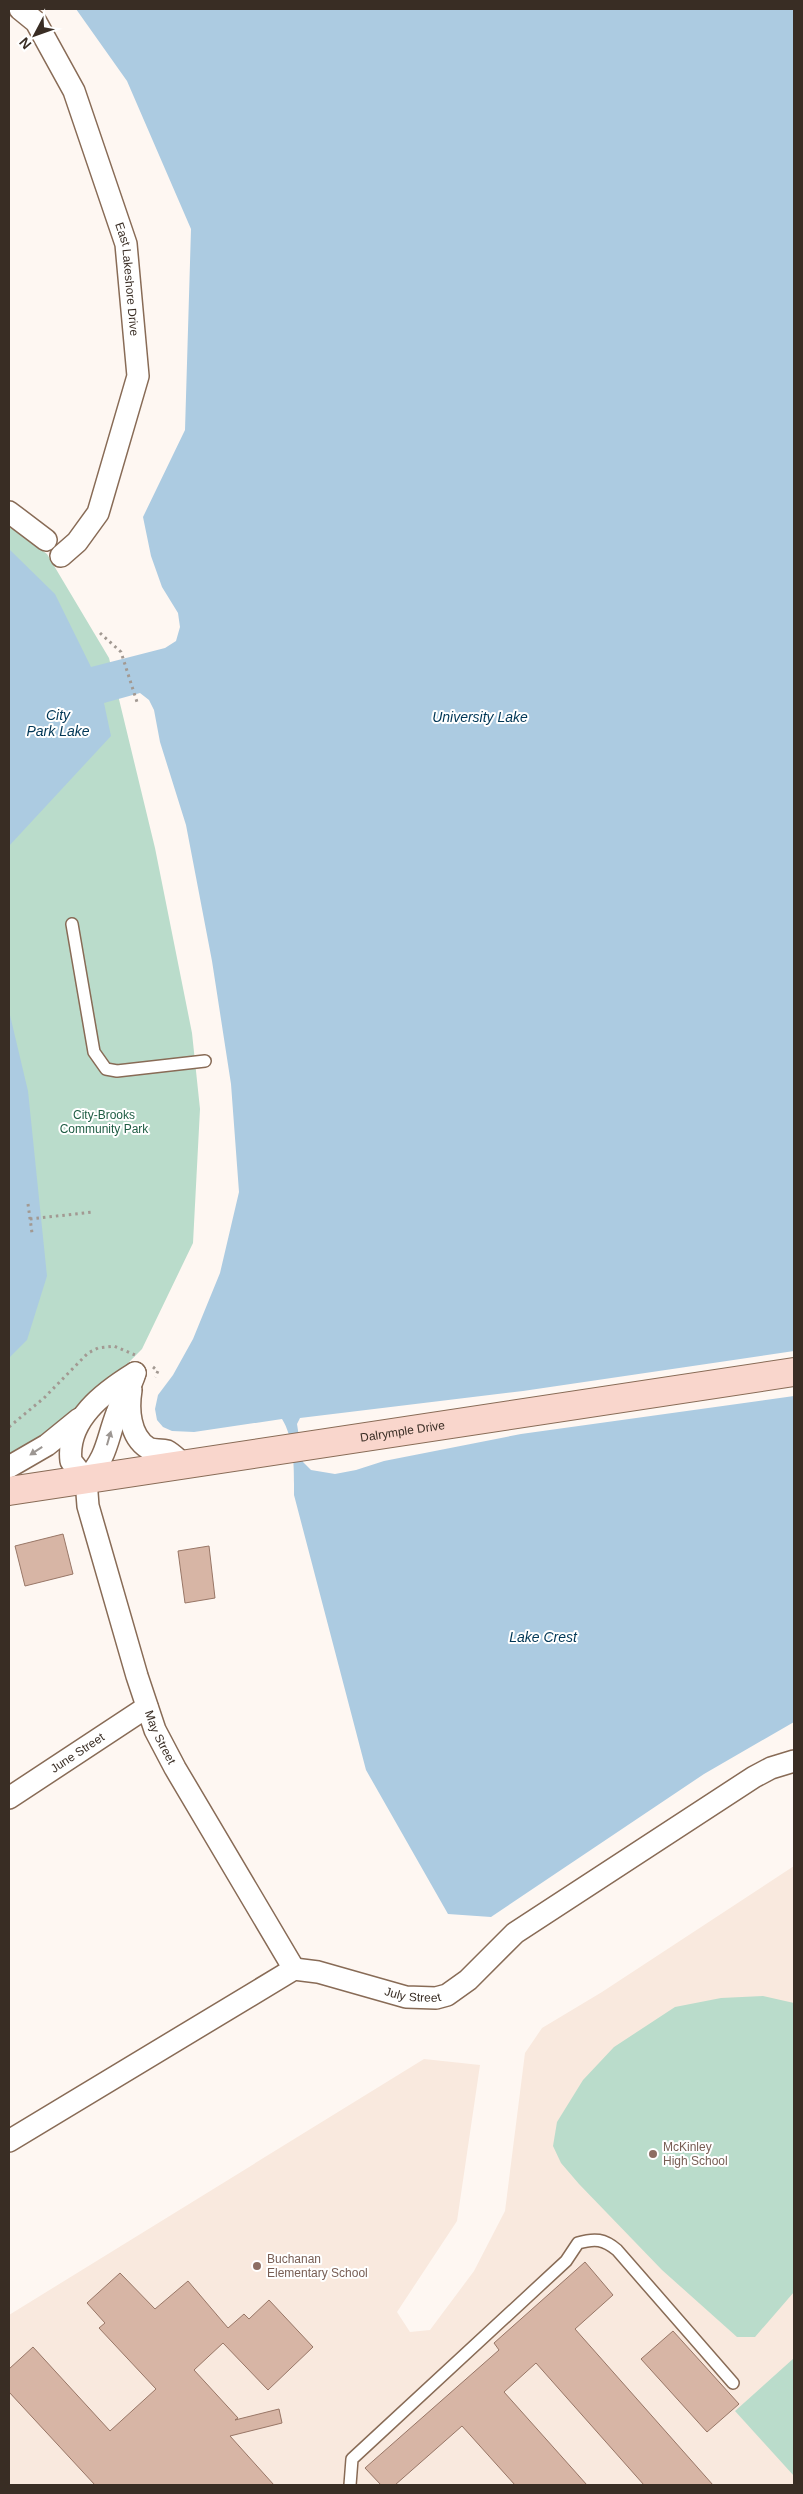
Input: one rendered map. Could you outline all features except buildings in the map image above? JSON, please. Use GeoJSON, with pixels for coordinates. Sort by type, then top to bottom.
{"type":"FeatureCollection","features":[{"type":"Feature","properties":{"kind":"street","name":"East Lakeshore Drive"},"geometry":{"type":"LineString","coordinates":[[20,9],[36,22],[74,91],[126,244],[138,376],[98,513],[76,542],[62,556]]}},
{"type":"Feature","properties":{"kind":"street"},"geometry":{"type":"LineString","coordinates":[[9,512],[46,540]]}},
{"type":"Feature","properties":{"kind":"street","name":"Dalrymple Drive"},"geometry":{"type":"LineString","coordinates":[[9,1492],[794,1372]]}},
{"type":"Feature","properties":{"kind":"street"},"geometry":{"type":"LineString","coordinates":[[135,1373],[142,1385],[117,1411],[100,1465],[86,1480],[71,1461],[70,1452],[76,1429],[109,1388],[135,1373]]}},
{"type":"Feature","properties":{"kind":"street"},"geometry":{"type":"LineString","coordinates":[[142,1385],[128,1406],[138,1437],[148,1448],[168,1452],[186,1466]]}},
{"type":"Feature","properties":{"kind":"street"},"geometry":{"type":"LineString","coordinates":[[9,1467],[47,1444],[89,1411]]}},
{"type":"Feature","properties":{"kind":"street","name":"May Street"},"geometry":{"type":"LineString","coordinates":[[86,1480],[88,1506],[147,1707],[168,1755],[294,1969]]}},
{"type":"Feature","properties":{"kind":"street","name":"June Street"},"geometry":{"type":"LineString","coordinates":[[9,1798],[147,1707]]}},
{"type":"Feature","properties":{"kind":"street","name":"July Street"},"geometry":{"type":"LineString","coordinates":[[294,1969],[318,1972],[406,1997],[436,1998],[447,1995],[468,1980],[515,1933],[754,1777],[771,1768],[794,1761]]}},
{"type":"Feature","properties":{"kind":"street"},"geometry":{"type":"LineString","coordinates":[[9,2141],[294,1969]]}},
{"type":"Feature","properties":{"kind":"lane"},"geometry":{"type":"LineString","coordinates":[[72,924],[92,1045],[102,1065],[106,1069],[117,1071],[205,1061]]}},
{"type":"Feature","properties":{"kind":"lane"},"geometry":{"type":"LineString","coordinates":[[350,2485],[352,2460],[566,2261],[578,2243],[592,2239],[606,2241],[617,2250],[733,2383]]}},
{"type":"Feature","properties":{"kind":"path"},"geometry":{"type":"LineString","coordinates":[[100,633],[121,652],[137,702]]}},
{"type":"Feature","properties":{"kind":"path"},"geometry":{"type":"LineString","coordinates":[[28,1204],[32,1233]]}},
{"type":"Feature","properties":{"kind":"path"},"geometry":{"type":"LineString","coordinates":[[30,1219],[93,1212]]}},
{"type":"Feature","properties":{"kind":"path"},"geometry":{"type":"LineString","coordinates":[[9,1427],[44,1398],[88,1353],[98,1348],[114,1346],[131,1352]]}},
{"type":"Feature","properties":{"kind":"path"},"geometry":{"type":"LineString","coordinates":[[142,1385],[158,1371]]}},
{"type":"Feature","properties":{"kind":"shaded area"},"geometry":{"type":"Polygon","coordinates":[[[794,1866],[794,2485],[9,2485],[9,2315],[424,2059],[480,2065],[457,2221],[397,2312],[410,2332],[430,2330],[474,2271],[505,2211],[525,2053],[542,2028],[602,1992],[794,1866]]]}},
{"type":"Feature","properties":{"kind":"green space","name":"City-Brooks Community Park"},"geometry":{"type":"Polygon","coordinates":[[[9,526],[47,554],[109,658],[155,848],[192,1033],[200,1109],[193,1243],[142,1349],[47,1445],[9,1463],[9,526]]]}},
{"type":"Feature","properties":{"kind":"green space"},"geometry":{"type":"Polygon","coordinates":[[[763,1996],[794,2003],[794,2292],[755,2337],[737,2337],[662,2270],[579,2184],[561,2163],[553,2146],[557,2122],[583,2080],[614,2047],[675,2007],[721,1998],[763,1996]]]}},
{"type":"Feature","properties":{"kind":"green space"},"geometry":{"type":"Polygon","coordinates":[[[794,2358],[794,2476],[735,2411],[794,2358]]]}},
{"type":"Feature","properties":{"kind":"water","name":"University Lake"},"geometry":{"type":"Polygon","coordinates":[[[76,9],[794,9],[794,1351],[523,1391],[300,1418],[297,1424],[303,1462],[311,1470],[335,1474],[356,1470],[384,1461],[521,1434],[794,1396],[794,1722],[704,1774],[491,1917],[448,1914],[366,1770],[294,1495],[292,1446],[282,1419],[194,1432],[172,1431],[163,1427],[157,1420],[155,1409],[158,1395],[173,1375],[193,1339],[220,1273],[239,1192],[231,1084],[212,961],[186,825],[160,742],[154,710],[149,700],[140,693],[104,703],[111,736],[9,846],[9,549],[55,594],[91,667],[165,648],[176,641],[180,627],[178,613],[162,587],[151,556],[143,517],[185,430],[191,229],[127,81],[76,9]]]}},
{"type":"Feature","properties":{"kind":"water"},"geometry":{"type":"Polygon","coordinates":[[[9,1011],[28,1091],[47,1276],[27,1340],[9,1358],[9,1011]]]}},
{"type":"Feature","properties":{"kind":"place","name":"McKinley High School"},"geometry":{"type":"Point","coordinates":[653,2154]}},
{"type":"Feature","properties":{"kind":"place","name":"Buchanan Elementary School"},"geometry":{"type":"Point","coordinates":[257,2266]}},
{"type":"Feature","properties":{"kind":"water label","name":"City Park Lake"},"geometry":{"type":"Point","coordinates":[58,724]}},
{"type":"Feature","properties":{"kind":"water label","name":"Lake Crest"},"geometry":{"type":"Point","coordinates":[543,1637]}}]}
